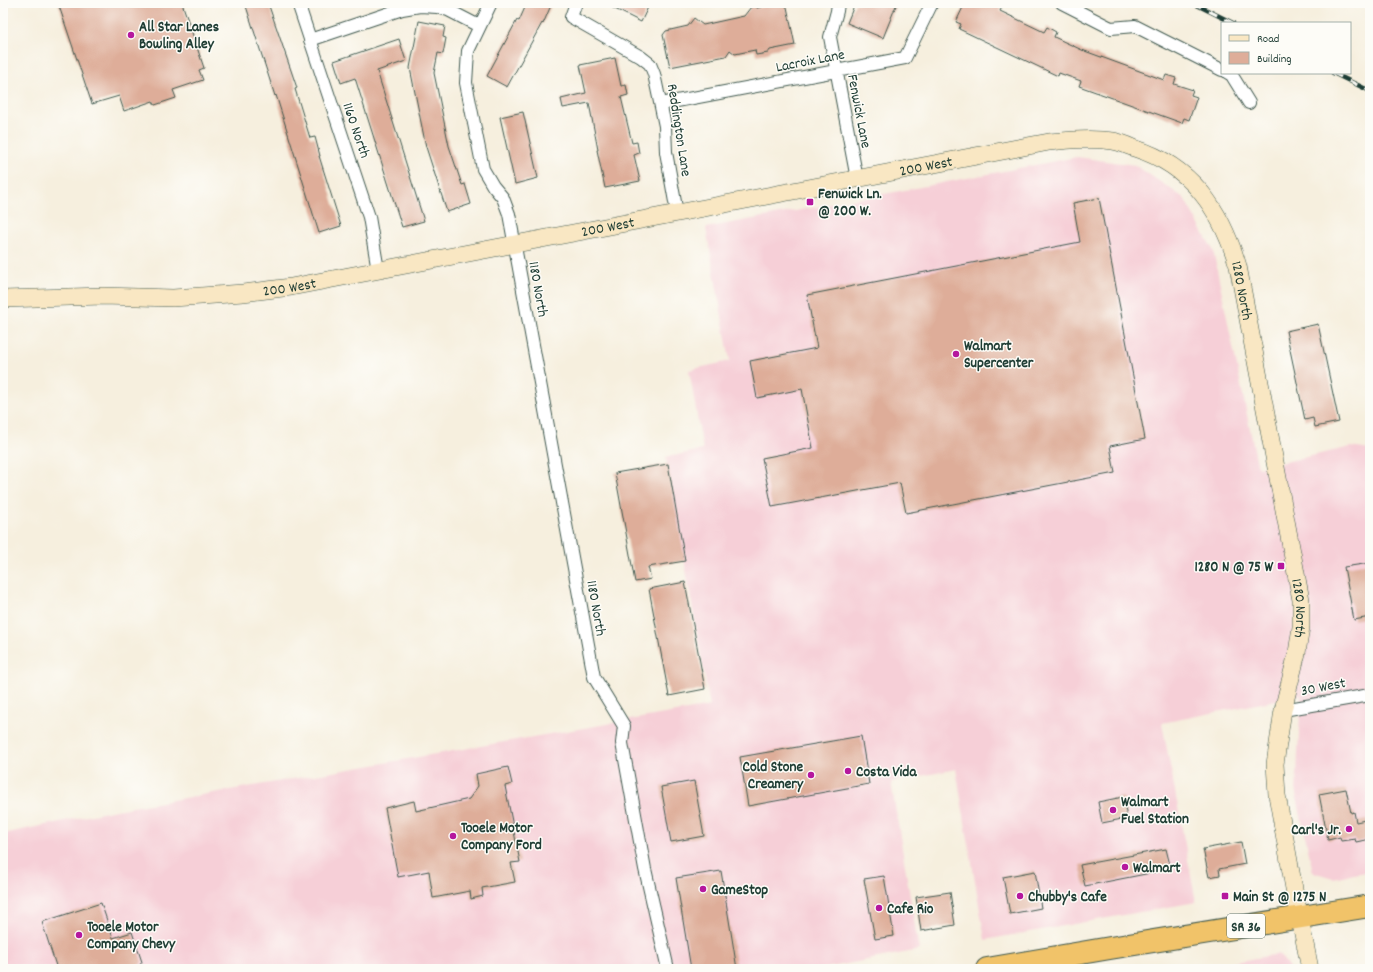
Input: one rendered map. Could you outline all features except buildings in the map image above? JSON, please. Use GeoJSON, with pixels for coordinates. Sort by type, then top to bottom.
{"type":"FeatureCollection","features":[{"type":"Feature","properties":{"kind":"highway","name":"SR 36"},"geometry":{"type":"LineString","coordinates":[[987,969],[1370,906]]}},
{"type":"Feature","properties":{"kind":"street","name":"1160 North"},"geometry":{"type":"LineString","coordinates":[[298,3],[369,217],[378,270]]}},
{"type":"Feature","properties":{"kind":"street","name":"1180 North"},"geometry":{"type":"LineString","coordinates":[[491,3],[468,50],[466,83],[483,169],[493,186],[503,198],[509,214],[594,677],[624,726],[622,743],[645,869],[668,969]]}},
{"type":"Feature","properties":{"kind":"street","name":"Reddington Lane"},"geometry":{"type":"LineString","coordinates":[[576,3],[571,17],[641,57],[650,64],[654,74],[665,126],[666,152],[677,213]]}},
{"type":"Feature","properties":{"kind":"street","name":"Fenwick Lane"},"geometry":{"type":"LineString","coordinates":[[838,3],[830,37],[857,179]]}},
{"type":"Feature","properties":{"kind":"street","name":"Lacroix Lane"},"geometry":{"type":"LineString","coordinates":[[661,104],[905,58],[932,3]]}},
{"type":"Feature","properties":{"kind":"street"},"geometry":{"type":"LineString","coordinates":[[1062,3],[1111,28],[1134,26],[1221,70]]}},
{"type":"Feature","properties":{"kind":"street"},"geometry":{"type":"LineString","coordinates":[[310,40],[402,9],[420,6],[436,7],[448,10],[479,26]]}},
{"type":"Feature","properties":{"kind":"street"},"geometry":{"type":"LineString","coordinates":[[1231,74],[1249,103]]}},
{"type":"Feature","properties":{"kind":"street","name":"200 West"},"geometry":{"type":"LineString","coordinates":[[3,299],[103,296],[173,298],[243,293],[291,286],[1049,142],[1082,139],[1114,141],[1148,152],[1175,167],[1197,187]]}},
{"type":"Feature","properties":{"kind":"street","name":"1280 North"},"geometry":{"type":"LineString","coordinates":[[1197,187],[1219,216],[1231,242],[1238,266],[1301,600],[1301,627],[1297,653],[1283,710],[1275,764],[1277,795],[1299,918],[1310,969]]}},
{"type":"Feature","properties":{"kind":"street","name":"30 West"},"geometry":{"type":"LineString","coordinates":[[1283,710],[1370,695]]}},
{"type":"Feature","properties":{"kind":"shaded area"},"geometry":{"type":"Polygon","coordinates":[[[1077,157],[1135,165],[1184,198],[1213,250],[1258,468],[1351,447],[1370,450],[1370,871],[1333,878],[1313,872],[1296,793],[1301,695],[1162,723],[1196,902],[985,940],[956,769],[891,782],[919,950],[821,969],[3,969],[3,834],[116,810],[710,706],[666,457],[703,450],[689,370],[730,361],[706,228],[1077,157]]]}},
{"type":"Feature","properties":{"kind":"shaded area"},"geometry":{"type":"Polygon","coordinates":[[[1279,954],[1290,969],[1196,969],[1279,954]]]}},
{"type":"Feature","properties":{"kind":"railway"},"geometry":{"type":"LineString","coordinates":[[1193,3],[1231,22]]}},
{"type":"Feature","properties":{"kind":"railway"},"geometry":{"type":"LineString","coordinates":[[1335,74],[1370,91]]}},
{"type":"Feature","properties":{"kind":"place","name":"All Star Lanes Bowling Alley"},"geometry":{"type":"Point","coordinates":[131,35]}},
{"type":"Feature","properties":{"kind":"place","name":"Fenwick Ln. @ 200 W."},"geometry":{"type":"Point","coordinates":[810,202]}},
{"type":"Feature","properties":{"kind":"place","name":"Walmart Supercenter"},"geometry":{"type":"Point","coordinates":[956,354]}},
{"type":"Feature","properties":{"kind":"place","name":"1280 N @ 75 W"},"geometry":{"type":"Point","coordinates":[1281,566]}},
{"type":"Feature","properties":{"kind":"place","name":"Costa Vida"},"geometry":{"type":"Point","coordinates":[848,771]}},
{"type":"Feature","properties":{"kind":"place","name":"Cold Stone Creamery"},"geometry":{"type":"Point","coordinates":[811,775]}},
{"type":"Feature","properties":{"kind":"place","name":"Walmart Fuel Station"},"geometry":{"type":"Point","coordinates":[1113,810]}},
{"type":"Feature","properties":{"kind":"place","name":"Carl's Jr."},"geometry":{"type":"Point","coordinates":[1349,829]}},
{"type":"Feature","properties":{"kind":"place","name":"Tooele Motor Company Ford"},"geometry":{"type":"Point","coordinates":[453,836]}},
{"type":"Feature","properties":{"kind":"place","name":"Walmart"},"geometry":{"type":"Point","coordinates":[1125,867]}},
{"type":"Feature","properties":{"kind":"place","name":"GameStop"},"geometry":{"type":"Point","coordinates":[703,889]}},
{"type":"Feature","properties":{"kind":"place","name":"Chubby's Cafe"},"geometry":{"type":"Point","coordinates":[1020,896]}},
{"type":"Feature","properties":{"kind":"place","name":"Main St @ 1275 N"},"geometry":{"type":"Point","coordinates":[1225,896]}},
{"type":"Feature","properties":{"kind":"place","name":"Cafe Rio"},"geometry":{"type":"Point","coordinates":[879,908]}},
{"type":"Feature","properties":{"kind":"place","name":"Tooele Motor Company Chevy"},"geometry":{"type":"Point","coordinates":[79,935]}}]}
